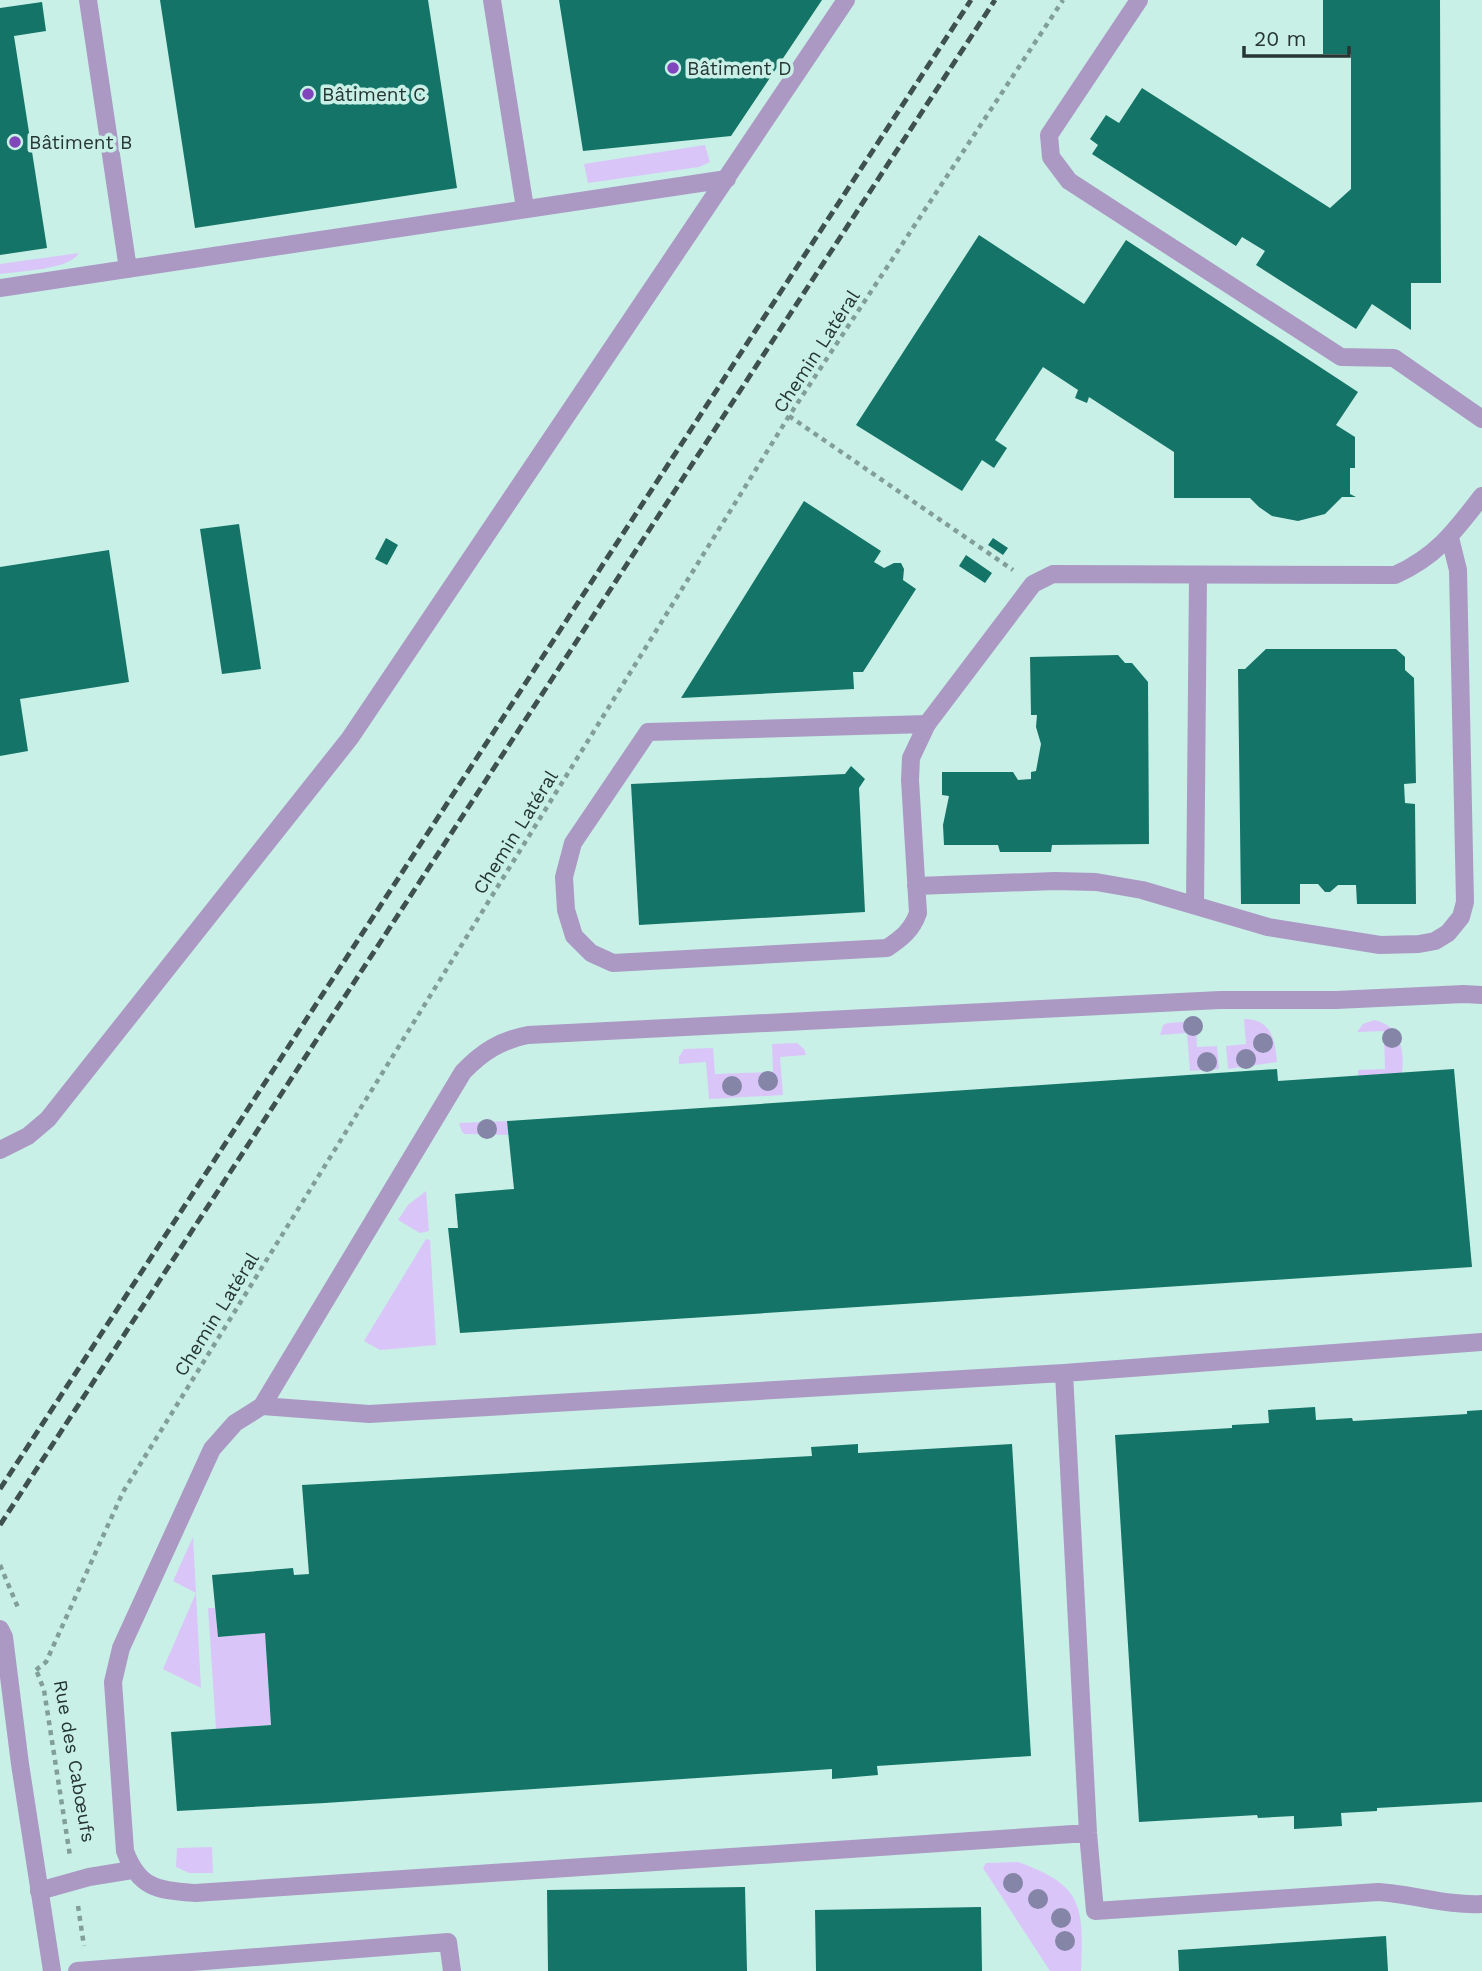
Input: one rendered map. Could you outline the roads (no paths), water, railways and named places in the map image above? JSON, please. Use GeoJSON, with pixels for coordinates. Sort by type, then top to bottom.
{"type":"FeatureCollection","features":[{"type":"Feature","properties":{"kind":"street"},"geometry":{"type":"LineString","coordinates":[[88,0],[128,269]]}},
{"type":"Feature","properties":{"kind":"street"},"geometry":{"type":"LineString","coordinates":[[492,0],[525,208]]}},
{"type":"Feature","properties":{"kind":"street"},"geometry":{"type":"LineString","coordinates":[[0,1150],[28,1136],[48,1119],[350,738],[846,0]]}},
{"type":"Feature","properties":{"kind":"street"},"geometry":{"type":"LineString","coordinates":[[1139,0],[1049,135],[1051,157],[1069,181],[1341,357],[1394,358],[1482,419]]}},
{"type":"Feature","properties":{"kind":"street"},"geometry":{"type":"LineString","coordinates":[[0,288],[727,179]]}},
{"type":"Feature","properties":{"kind":"street"},"geometry":{"type":"LineString","coordinates":[[927,724],[648,732],[573,843],[564,877],[566,910],[574,936],[591,953],[613,963],[887,948],[901,939],[914,925],[918,913],[911,758],[927,724],[1033,584],[1053,574],[1395,575],[1432,554],[1450,538],[1482,496]]}},
{"type":"Feature","properties":{"kind":"street"},"geometry":{"type":"LineString","coordinates":[[916,886],[1096,882],[1142,890],[1268,927],[1380,945],[1435,942],[1448,933],[1461,917],[1465,902],[1458,570],[1450,538]]}},
{"type":"Feature","properties":{"kind":"street"},"geometry":{"type":"LineString","coordinates":[[1195,906],[1198,576]]}},
{"type":"Feature","properties":{"kind":"street"},"geometry":{"type":"LineString","coordinates":[[1088,1833],[195,1893],[155,1887],[132,1870],[125,1851],[113,1682],[121,1647],[212,1449],[235,1423],[262,1406],[463,1072],[499,1042],[528,1035],[1207,1000],[1336,1000],[1482,995]]}},
{"type":"Feature","properties":{"kind":"street"},"geometry":{"type":"LineString","coordinates":[[262,1406],[369,1414],[1064,1373],[1482,1342]]}},
{"type":"Feature","properties":{"kind":"street"},"geometry":{"type":"LineString","coordinates":[[1064,1373],[1088,1833],[1095,1911],[1378,1892],[1407,1894],[1465,1905],[1482,1904]]}},
{"type":"Feature","properties":{"kind":"street"},"geometry":{"type":"LineString","coordinates":[[0,1629],[4,1637],[52,1971]]}},
{"type":"Feature","properties":{"kind":"street"},"geometry":{"type":"LineString","coordinates":[[39,1891],[89,1877],[132,1870]]}},
{"type":"Feature","properties":{"kind":"street"},"geometry":{"type":"LineString","coordinates":[[83,1970],[448,1942],[452,1971]]}},
{"type":"Feature","properties":{"kind":"railway"},"geometry":{"type":"LineString","coordinates":[[0,1489],[971,0]]}},
{"type":"Feature","properties":{"kind":"railway"},"geometry":{"type":"LineString","coordinates":[[0,1525],[995,0]]}},
{"type":"Feature","properties":{"kind":"place","name":"Bâtiment D"},"geometry":{"type":"Point","coordinates":[673,68]}},
{"type":"Feature","properties":{"kind":"place","name":"Bâtiment C"},"geometry":{"type":"Point","coordinates":[308,94]}},
{"type":"Feature","properties":{"kind":"place","name":"Bâtiment B"},"geometry":{"type":"Point","coordinates":[15,142]}}]}
